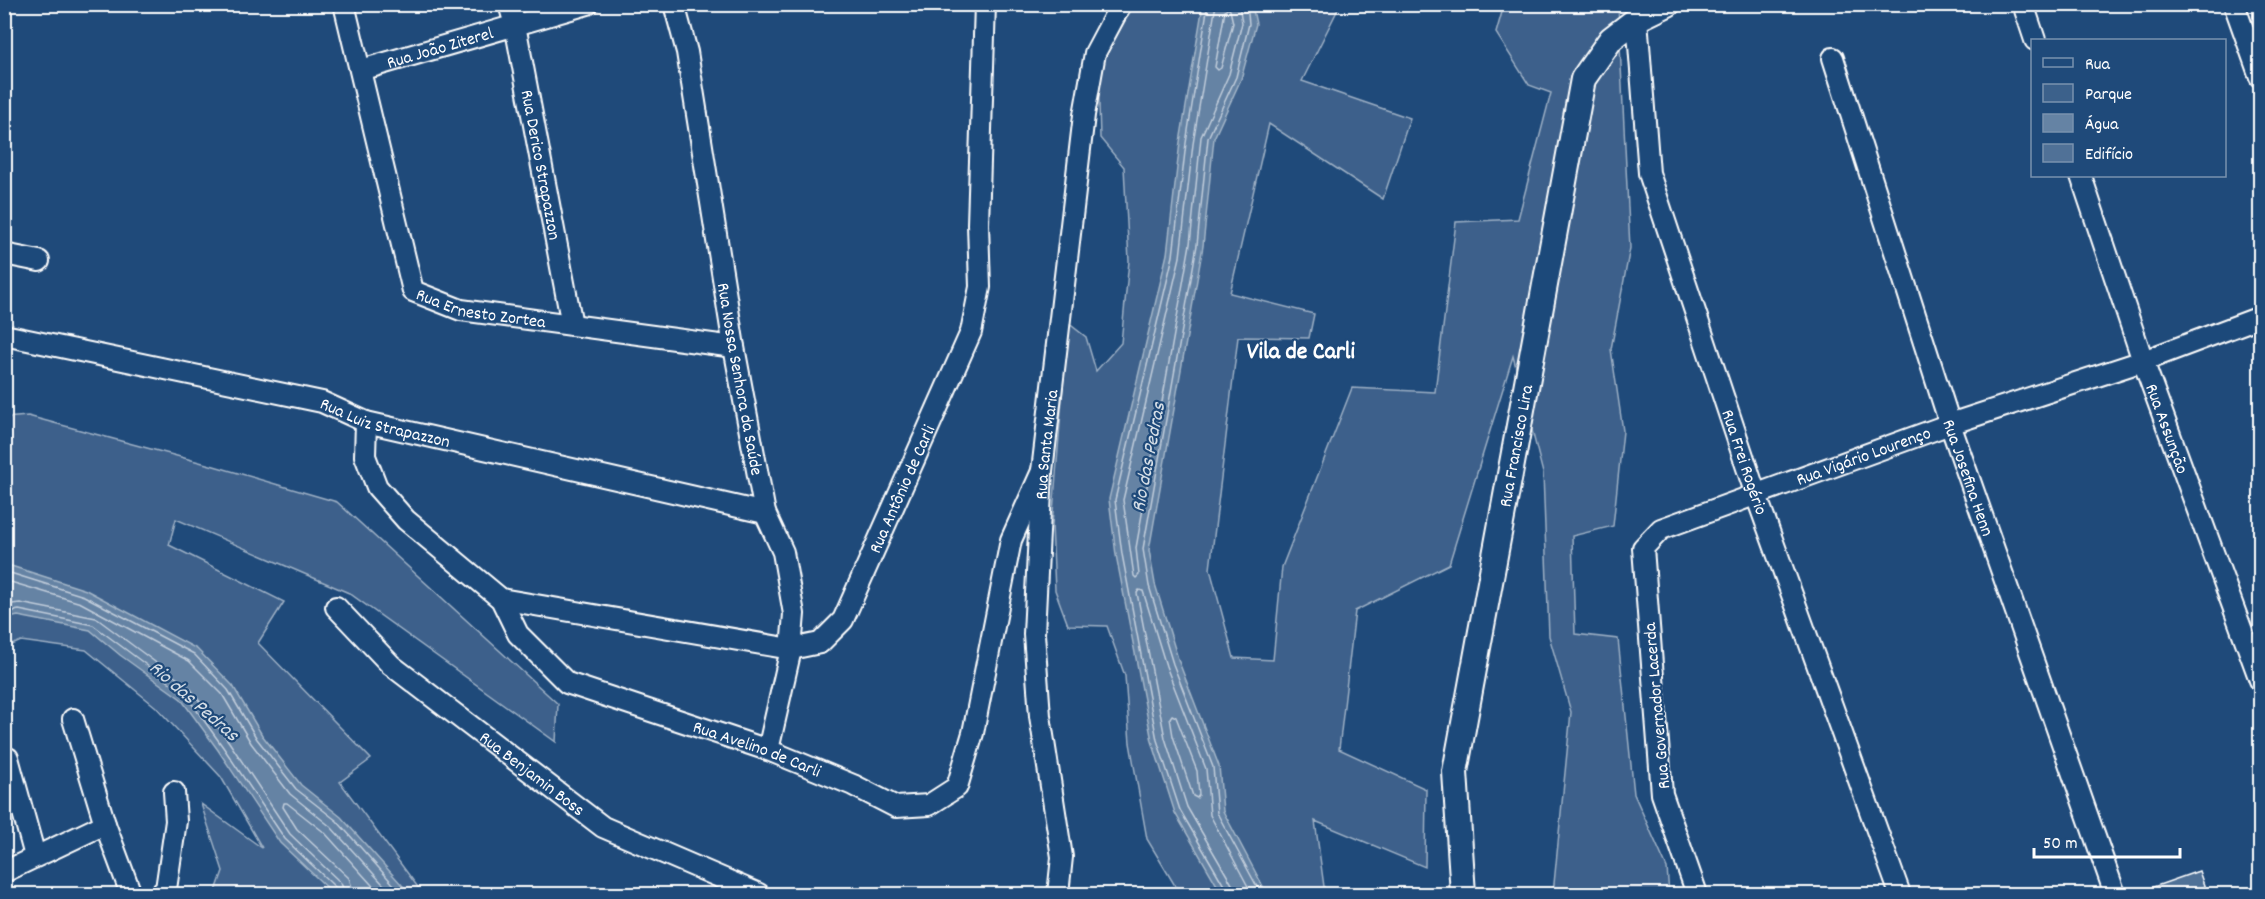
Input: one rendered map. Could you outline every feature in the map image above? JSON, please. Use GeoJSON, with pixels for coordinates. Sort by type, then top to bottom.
{"type":"FeatureCollection","features":[{"type":"Feature","properties":{"kind":"street","name":"Rua Ernesto Zortea"},"geometry":{"type":"LineString","coordinates":[[344,4],[413,291],[461,310],[734,347]]}},
{"type":"Feature","properties":{"kind":"street","name":"Rua Derico Strapazzon"},"geometry":{"type":"LineString","coordinates":[[509,4],[516,26],[572,325]]}},
{"type":"Feature","properties":{"kind":"street","name":"Rua João Ziterel"},"geometry":{"type":"LineString","coordinates":[[361,70],[588,4]]}},
{"type":"Feature","properties":{"kind":"street","name":"Rua Nossa Senhora da Saúde"},"geometry":{"type":"LineString","coordinates":[[674,4],[687,52],[734,347],[765,513],[783,552],[794,614],[790,649],[768,750]]}},
{"type":"Feature","properties":{"kind":"street","name":"Rua Antônio de Carli"},"geometry":{"type":"LineString","coordinates":[[501,599],[790,649],[820,643],[843,620],[971,332],[980,287],[978,224],[984,4]]}},
{"type":"Feature","properties":{"kind":"street","name":"Rua Santa Maria"},"geometry":{"type":"LineString","coordinates":[[1058,894],[1062,857],[1040,716],[1034,634],[1042,471],[1084,115],[1095,53],[1121,4]]}},
{"type":"Feature","properties":{"kind":"street","name":"Rua Francisco Lira"},"geometry":{"type":"LineString","coordinates":[[1463,894],[1455,772],[1584,79],[1611,39],[1637,19],[1668,4]]}},
{"type":"Feature","properties":{"kind":"street"},"geometry":{"type":"LineString","coordinates":[[2023,4],[2035,39]]}},
{"type":"Feature","properties":{"kind":"street"},"geometry":{"type":"LineString","coordinates":[[2234,4],[2260,77]]}},
{"type":"Feature","properties":{"kind":"street","name":"Rua Frei Rogério"},"geometry":{"type":"LineString","coordinates":[[1637,19],[1649,172],[1756,495],[1900,894]]}},
{"type":"Feature","properties":{"kind":"street","name":"Rua Josefina Henn"},"geometry":{"type":"LineString","coordinates":[[1833,58],[1950,424],[2115,894]]}},
{"type":"Feature","properties":{"kind":"street","name":"Rua Assunção"},"geometry":{"type":"LineString","coordinates":[[2081,177],[2143,361],[2260,680]]}},
{"type":"Feature","properties":{"kind":"street"},"geometry":{"type":"LineString","coordinates":[[4,254],[39,261]]}},
{"type":"Feature","properties":{"kind":"street","name":"Rua Vigário Lourenço"},"geometry":{"type":"LineString","coordinates":[[1642,548],[1661,529],[1950,424],[2143,361],[2260,317]]}},
{"type":"Feature","properties":{"kind":"street","name":"Rua Luiz Strapazzon"},"geometry":{"type":"LineString","coordinates":[[4,335],[322,402],[366,422],[765,513]]}},
{"type":"Feature","properties":{"kind":"street","name":"Rua Avelino de Carli"},"geometry":{"type":"LineString","coordinates":[[366,422],[364,456],[377,487],[406,520],[501,599],[518,634],[567,683],[768,750],[853,785],[896,807],[929,806],[957,787],[973,733],[1011,540],[1042,471]]}},
{"type":"Feature","properties":{"kind":"street","name":"Rua Governador Lacerda"},"geometry":{"type":"LineString","coordinates":[[1642,548],[1662,794],[1697,894]]}},
{"type":"Feature","properties":{"kind":"street","name":"Rua Benjamin Boss"},"geometry":{"type":"LineString","coordinates":[[336,607],[391,664],[603,827],[759,894]]}},
{"type":"Feature","properties":{"kind":"street"},"geometry":{"type":"LineString","coordinates":[[73,719],[105,824],[131,894]]}},
{"type":"Feature","properties":{"kind":"street"},"geometry":{"type":"LineString","coordinates":[[8,758],[36,856]]}},
{"type":"Feature","properties":{"kind":"street"},"geometry":{"type":"LineString","coordinates":[[160,894],[166,889],[176,821],[174,792]]}},
{"type":"Feature","properties":{"kind":"street"},"geometry":{"type":"LineString","coordinates":[[4,872],[105,824]]}},
{"type":"Feature","properties":{"kind":"green space"},"geometry":{"type":"Polygon","coordinates":[[[1134,5],[1340,5],[1302,81],[1410,118],[1383,199],[1269,124],[1230,293],[1314,314],[1309,338],[1238,337],[1210,569],[1234,658],[1273,660],[1282,567],[1352,388],[1435,392],[1456,222],[1518,219],[1551,93],[1529,85],[1496,33],[1504,5],[1618,5],[1630,248],[1611,349],[1623,431],[1613,526],[1572,536],[1575,634],[1618,639],[1634,794],[1667,868],[1669,894],[1553,894],[1571,712],[1549,636],[1543,473],[1513,356],[1449,564],[1355,611],[1339,749],[1426,789],[1425,867],[1315,821],[1325,894],[1180,894],[1147,839],[1130,743],[1125,676],[1107,626],[1068,625],[1055,590],[1052,525],[1068,323],[1086,337],[1096,371],[1121,343],[1129,261],[1124,167],[1100,138],[1098,69],[1134,5]]]}},
{"type":"Feature","properties":{"kind":"green space"},"geometry":{"type":"Polygon","coordinates":[[[28,416],[337,502],[558,704],[556,742],[349,593],[176,519],[169,545],[284,602],[258,643],[371,759],[340,782],[423,894],[215,894],[223,871],[201,804],[262,848],[221,777],[156,707],[86,650],[21,641],[5,648],[5,418],[28,416]]]}},
{"type":"Feature","properties":{"kind":"water","name":"Rio das Pedras"},"geometry":{"type":"Polygon","coordinates":[[[1203,5],[1252,5],[1256,24],[1241,79],[1214,138],[1203,246],[1149,550],[1155,584],[1179,662],[1219,766],[1223,811],[1267,894],[1222,894],[1175,813],[1152,741],[1116,555],[1109,499],[1167,254],[1180,142],[1203,5]]]}},
{"type":"Feature","properties":{"kind":"water","name":"Rio das Pedras"},"geometry":{"type":"Polygon","coordinates":[[[5,564],[86,590],[197,649],[233,686],[262,735],[301,785],[341,817],[410,894],[334,894],[280,843],[181,699],[90,630],[18,616],[5,619],[5,564]]]}},
{"type":"Feature","properties":{"kind":"building"},"geometry":{"type":"Polygon","coordinates":[[[2199,871],[2207,894],[2139,894],[2139,892],[2199,871]]]}},
{"type":"Feature","properties":{"kind":"district","name":"Vila de Carli"},"geometry":{"type":"Point","coordinates":[1301,350]}}]}
